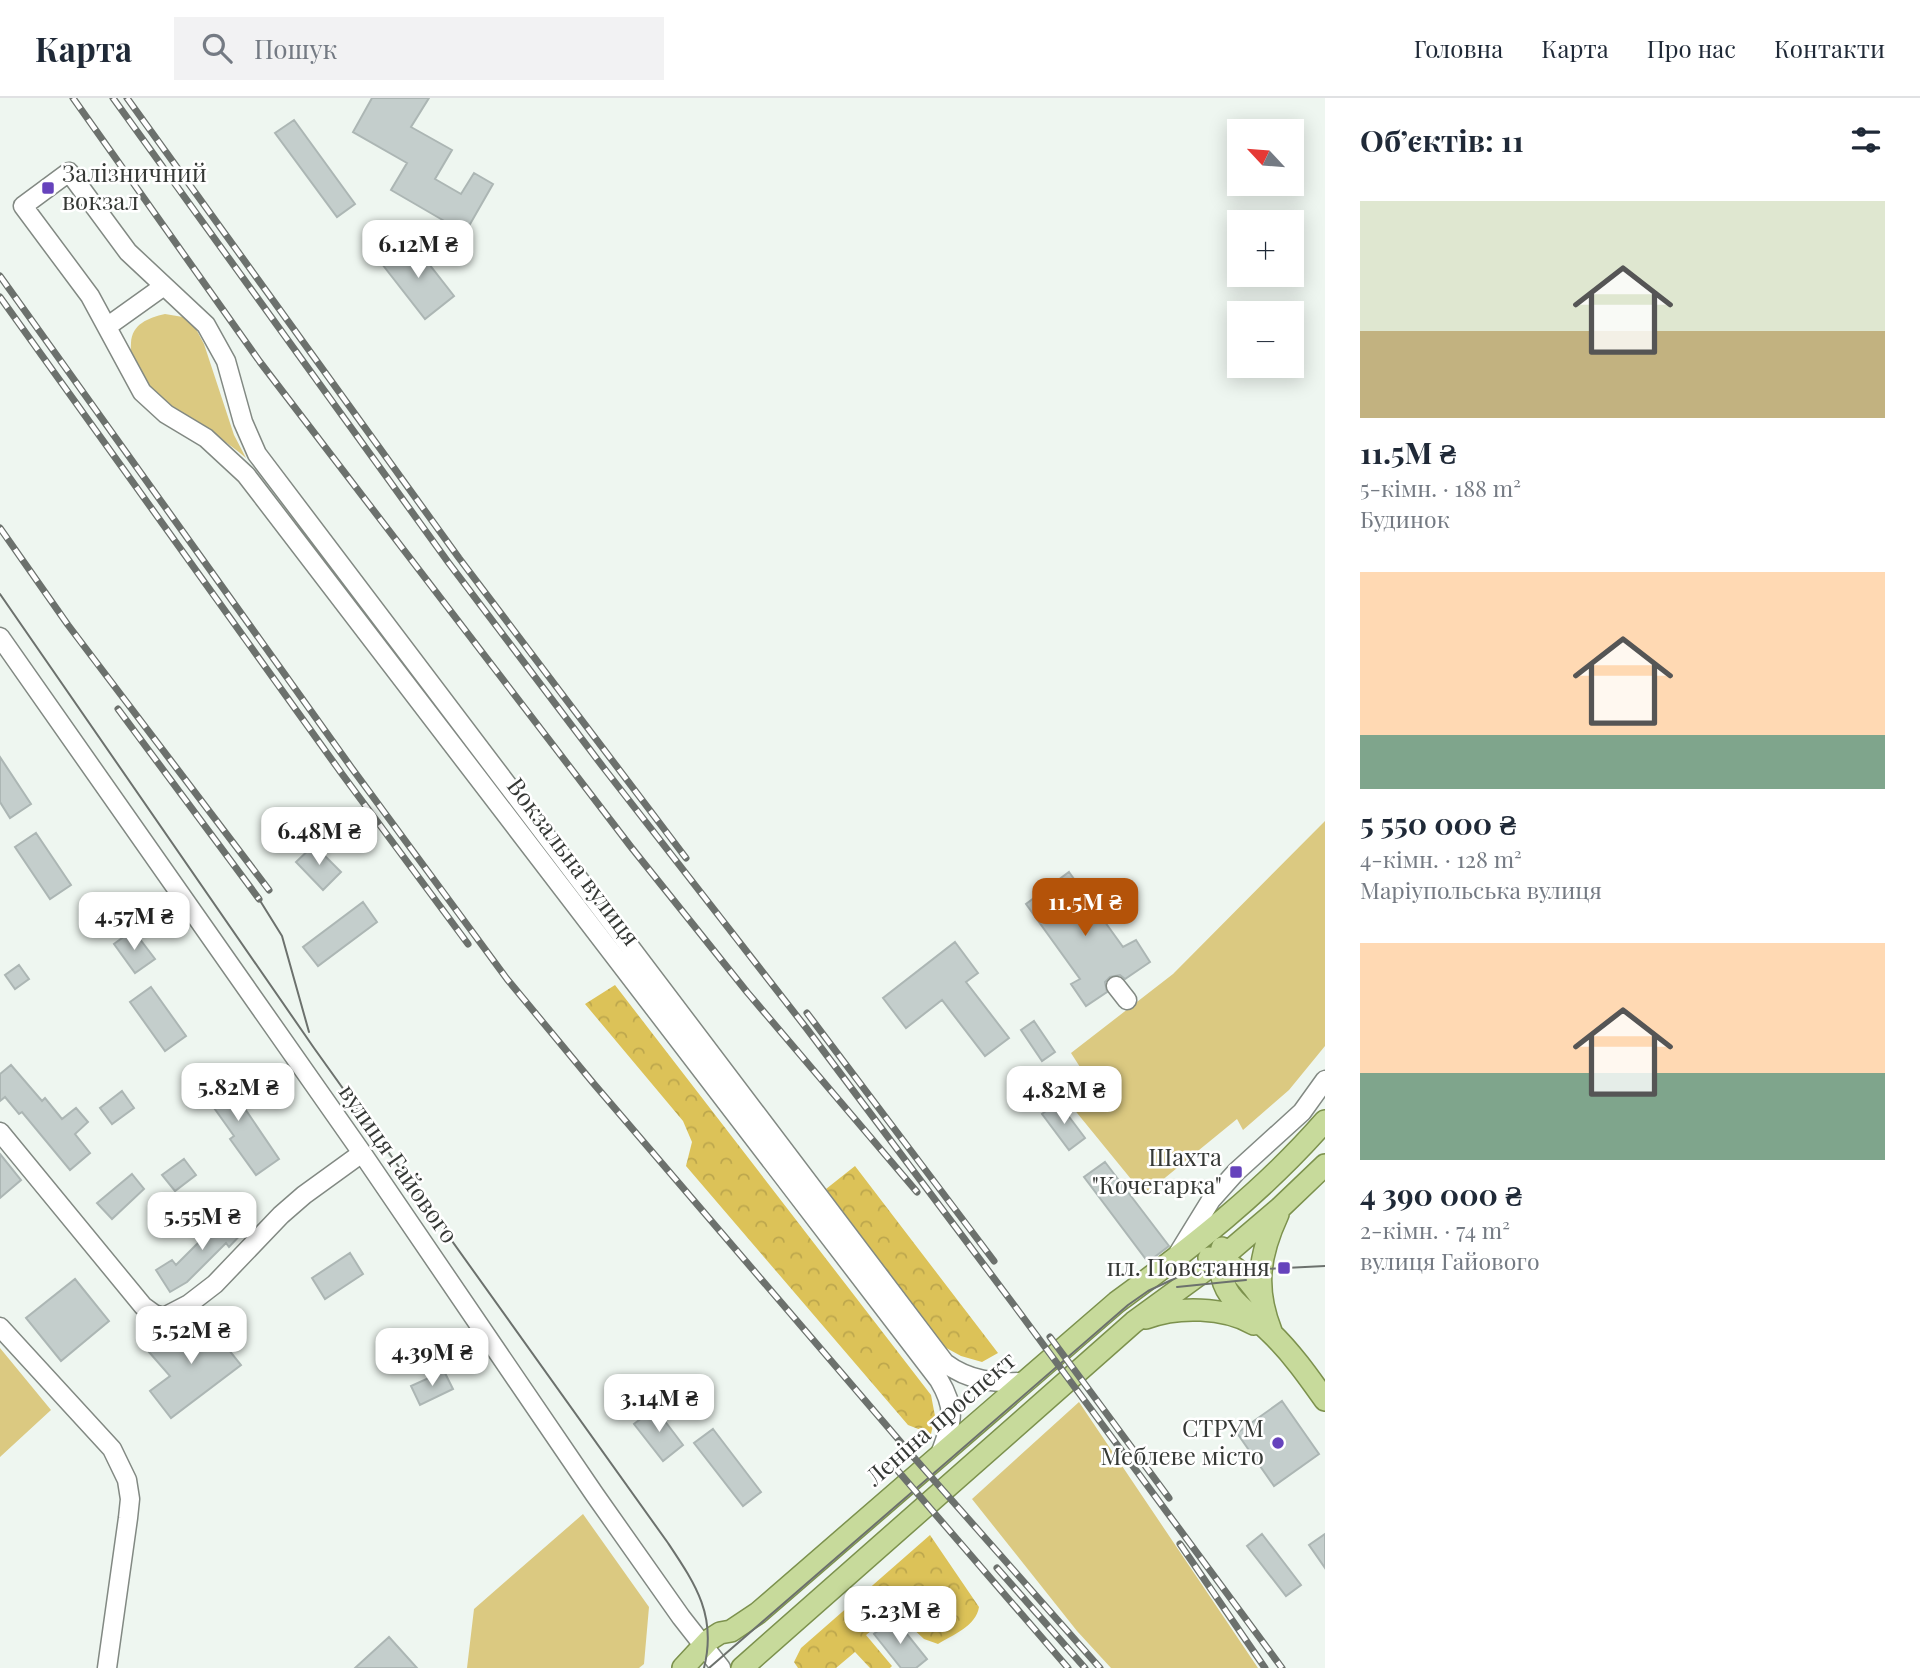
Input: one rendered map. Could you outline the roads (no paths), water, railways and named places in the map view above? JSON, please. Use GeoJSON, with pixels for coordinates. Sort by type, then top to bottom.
{"type":"FeatureCollection","features":[{"type":"Feature","properties":{"kind":"main road","name":"Леніна проспект"},"geometry":{"type":"LineString","coordinates":[[681,1668],[711,1639],[731,1631],[758,1613],[1117,1302],[1236,1210],[1322,1127]]}},
{"type":"Feature","properties":{"kind":"main road"},"geometry":{"type":"LineString","coordinates":[[742,1668],[1134,1322],[1219,1260],[1325,1166]]}},
{"type":"Feature","properties":{"kind":"main road"},"geometry":{"type":"LineString","coordinates":[[1260,1296],[1266,1240],[1280,1208]]}},
{"type":"Feature","properties":{"kind":"main road"},"geometry":{"type":"LineString","coordinates":[[1236,1210],[1224,1238],[1219,1260],[1223,1282],[1230,1295],[1272,1333],[1325,1400]]}},
{"type":"Feature","properties":{"kind":"main road"},"geometry":{"type":"LineString","coordinates":[[1173,1261],[1200,1256],[1219,1260],[1240,1270],[1260,1296],[1272,1333]]}},
{"type":"Feature","properties":{"kind":"main road"},"geometry":{"type":"LineString","coordinates":[[1134,1322],[1159,1313],[1183,1310],[1246,1319],[1272,1333]]}},
{"type":"Feature","properties":{"kind":"street","name":"Вокзальна вулиця"},"geometry":{"type":"LineString","coordinates":[[940,1455],[950,1430],[951,1406],[939,1380],[246,475],[206,438],[166,414],[142,392],[90,296],[23,206],[69,172],[128,252],[206,325],[226,361],[243,422],[257,454],[946,1363],[968,1377],[1023,1382]]}},
{"type":"Feature","properties":{"kind":"street"},"geometry":{"type":"LineString","coordinates":[[108,326],[164,286]]}},
{"type":"Feature","properties":{"kind":"street","name":"вулиця Гайового"},"geometry":{"type":"LineString","coordinates":[[0,638],[362,1153],[681,1617]]}},
{"type":"Feature","properties":{"kind":"street"},"geometry":{"type":"LineString","coordinates":[[1116,986],[1127,1000]]}},
{"type":"Feature","properties":{"kind":"street"},"geometry":{"type":"LineString","coordinates":[[1173,1261],[1211,1200],[1236,1172],[1302,1112],[1325,1080]]}},
{"type":"Feature","properties":{"kind":"street"},"geometry":{"type":"LineString","coordinates":[[1271,1141],[1322,1127]]}},
{"type":"Feature","properties":{"kind":"street"},"geometry":{"type":"LineString","coordinates":[[0,1132],[143,1306],[164,1317],[188,1304],[215,1284],[304,1195],[362,1153]]}},
{"type":"Feature","properties":{"kind":"street"},"geometry":{"type":"LineString","coordinates":[[0,1327],[112,1449],[127,1480],[130,1499],[128,1518],[107,1668]]}},
{"type":"Feature","properties":{"kind":"street"},"geometry":{"type":"LineString","coordinates":[[681,1617],[711,1639],[721,1668]]}},
{"type":"Feature","properties":{"kind":"street"},"geometry":{"type":"LineString","coordinates":[[681,1617],[690,1639],[681,1668]]}},
{"type":"Feature","properties":{"kind":"tram line"},"geometry":{"type":"LineString","coordinates":[[0,594],[314,1048],[678,1558],[695,1587],[706,1617],[708,1632],[704,1668]]}},
{"type":"Feature","properties":{"kind":"tram line"},"geometry":{"type":"LineString","coordinates":[[259,899],[282,936],[309,1032]]}},
{"type":"Feature","properties":{"kind":"tram line"},"geometry":{"type":"LineString","coordinates":[[709,1668],[1128,1305],[1148,1291],[1180,1276],[1203,1272],[1325,1266]]}},
{"type":"Feature","properties":{"kind":"tram line"},"geometry":{"type":"LineString","coordinates":[[1177,1287],[1246,1280]]}},
{"type":"Feature","properties":{"kind":"railway"},"geometry":{"type":"LineString","coordinates":[[73,98],[260,362],[631,847],[747,992],[917,1192]]}},
{"type":"Feature","properties":{"kind":"railway"},"geometry":{"type":"LineString","coordinates":[[113,98],[448,562],[807,1029],[1282,1668]]}},
{"type":"Feature","properties":{"kind":"railway"},"geometry":{"type":"LineString","coordinates":[[127,98],[459,558],[686,858]]}},
{"type":"Feature","properties":{"kind":"railway"},"geometry":{"type":"LineString","coordinates":[[0,276],[351,767],[507,979],[910,1453],[1100,1668]]}},
{"type":"Feature","properties":{"kind":"railway"},"geometry":{"type":"LineString","coordinates":[[0,297],[342,774],[468,944]]}},
{"type":"Feature","properties":{"kind":"railway"},"geometry":{"type":"LineString","coordinates":[[0,528],[68,625],[269,890]]}},
{"type":"Feature","properties":{"kind":"railway"},"geometry":{"type":"LineString","coordinates":[[118,709],[259,899]]}},
{"type":"Feature","properties":{"kind":"railway"},"geometry":{"type":"LineString","coordinates":[[807,1013],[994,1261]]}},
{"type":"Feature","properties":{"kind":"railway"},"geometry":{"type":"LineString","coordinates":[[1050,1337],[1169,1498]]}},
{"type":"Feature","properties":{"kind":"railway"},"geometry":{"type":"LineString","coordinates":[[892,1464],[1068,1668]]}},
{"type":"Feature","properties":{"kind":"railway"},"geometry":{"type":"LineString","coordinates":[[1180,1544],[1265,1668]]}},
{"type":"Feature","properties":{"kind":"railway"},"geometry":{"type":"LineString","coordinates":[[997,1568],[1085,1668]]}},
{"type":"Feature","properties":{"kind":"place","name":"Залізничний вокзал"},"geometry":{"type":"Point","coordinates":[48,188]}},
{"type":"Feature","properties":{"kind":"place","name":"Шахта \"Кочегарка\""},"geometry":{"type":"Point","coordinates":[1236,1172]}},
{"type":"Feature","properties":{"kind":"place","name":"пл. Повстання"},"geometry":{"type":"Point","coordinates":[1284,1268]}},
{"type":"Feature","properties":{"kind":"place","name":"СТРУМ Меблеве місто"},"geometry":{"type":"Point","coordinates":[1278,1443]}}]}
